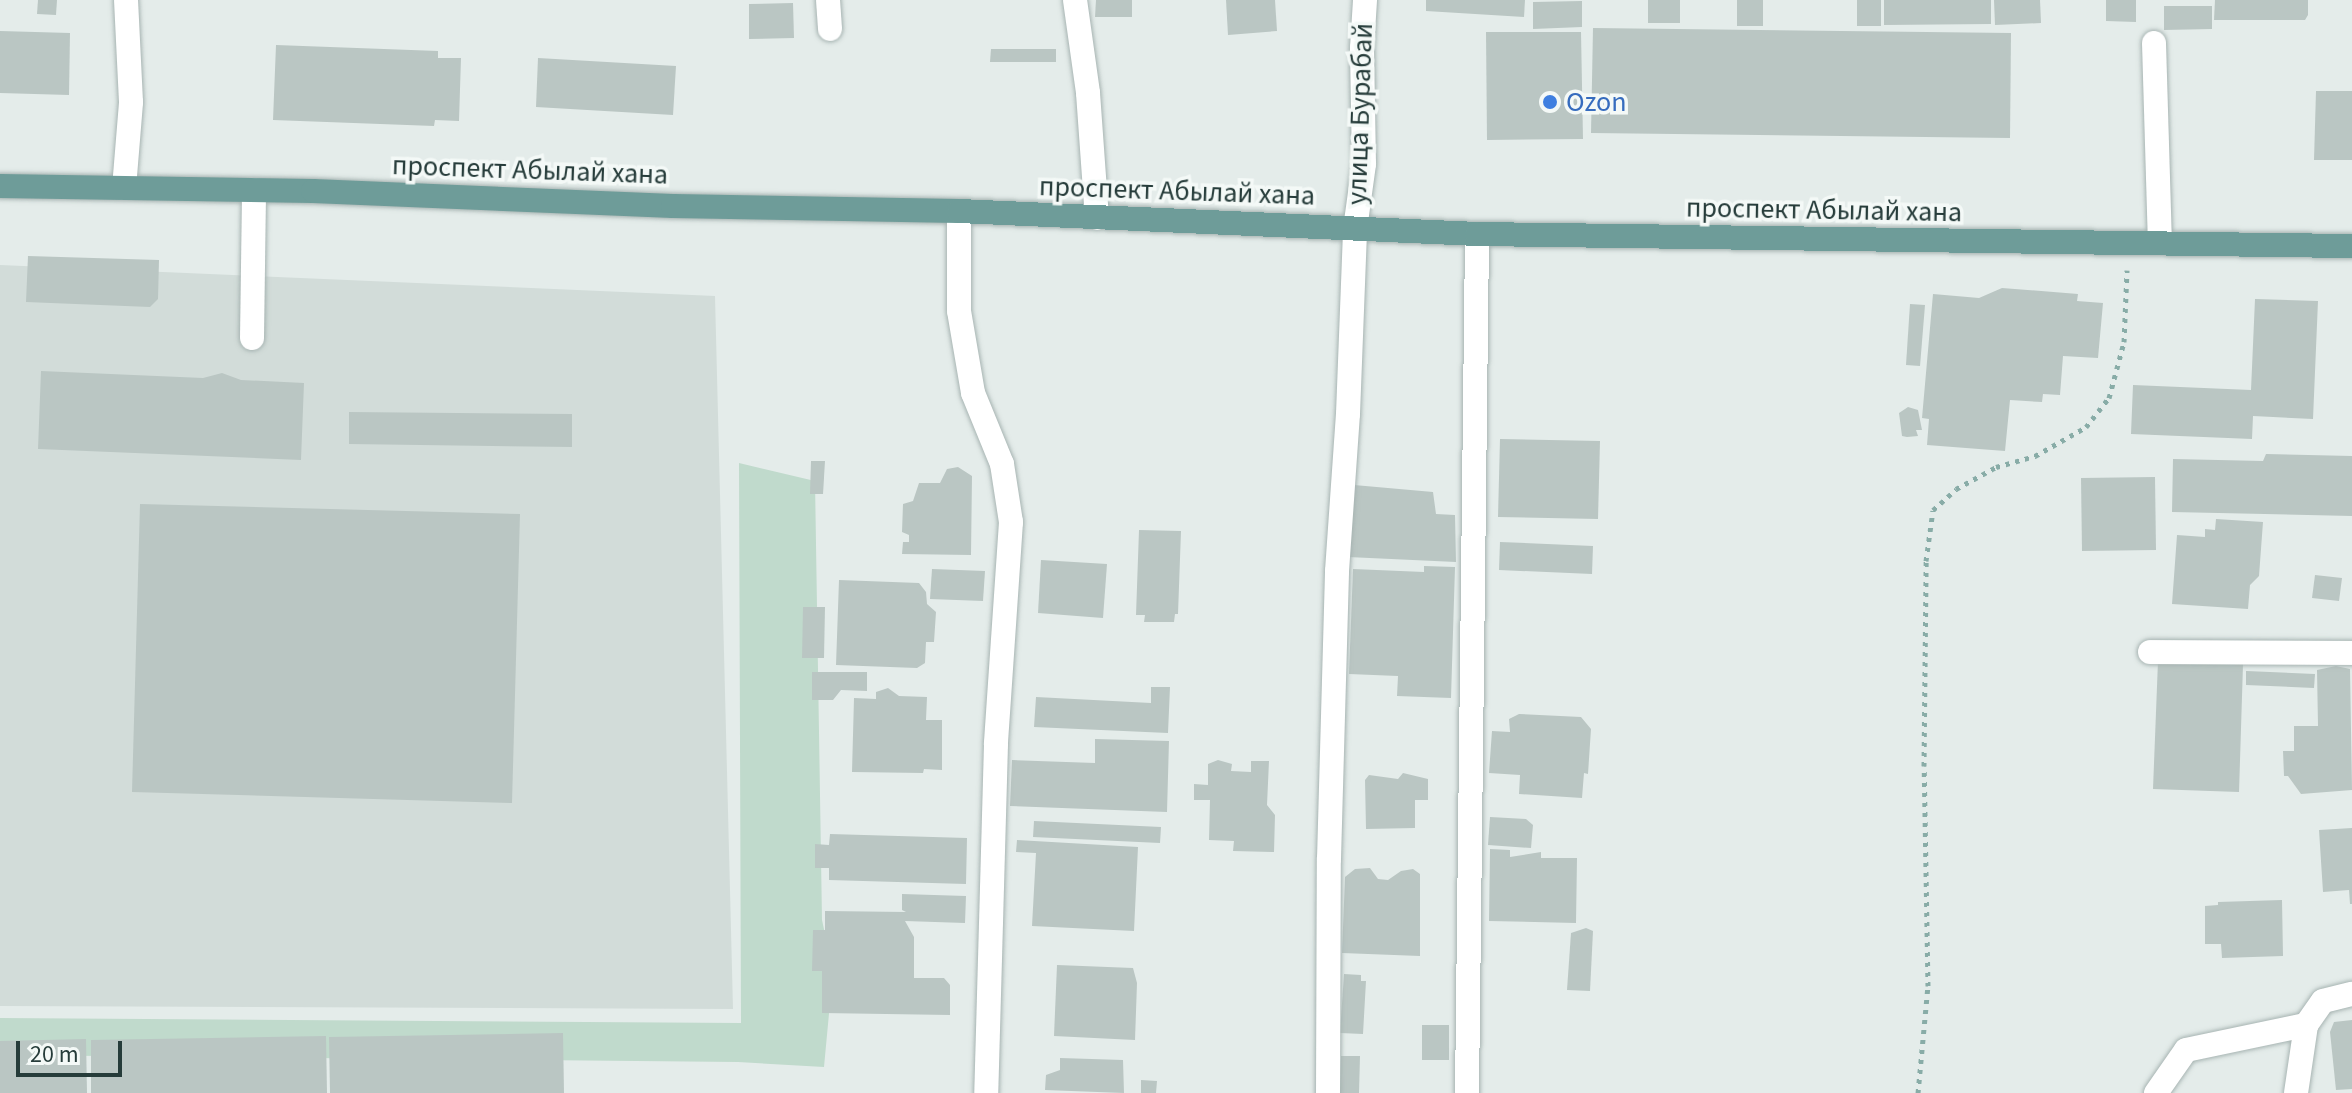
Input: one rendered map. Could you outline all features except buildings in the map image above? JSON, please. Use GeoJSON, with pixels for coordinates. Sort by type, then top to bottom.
{"type":"FeatureCollection","features":[{"type":"Feature","properties":{"kind":"main road","name":"проспект Абылай хана"},"geometry":{"type":"LineString","coordinates":[[0,186],[254,190],[673,206],[959,211],[1477,234],[1881,242],[2160,241],[2352,246]]}},
{"type":"Feature","properties":{"kind":"street"},"geometry":{"type":"LineString","coordinates":[[124,188],[131,102],[126,0]]}},
{"type":"Feature","properties":{"kind":"street"},"geometry":{"type":"LineString","coordinates":[[828,0],[830,29]]}},
{"type":"Feature","properties":{"kind":"street"},"geometry":{"type":"LineString","coordinates":[[1075,0],[1089,107],[1097,218]]}},
{"type":"Feature","properties":{"kind":"street","name":"улица Бурабай"},"geometry":{"type":"LineString","coordinates":[[1328,1093],[1329,859],[1337,571],[1348,414],[1355,229],[1364,164],[1362,48],[1365,0]]}},
{"type":"Feature","properties":{"kind":"street"},"geometry":{"type":"LineString","coordinates":[[2154,43],[2160,241]]}},
{"type":"Feature","properties":{"kind":"street"},"geometry":{"type":"LineString","coordinates":[[252,338],[254,190]]}},
{"type":"Feature","properties":{"kind":"street"},"geometry":{"type":"LineString","coordinates":[[959,211],[959,311],[973,393],[1002,464],[1011,522],[996,744],[986,1093]]}},
{"type":"Feature","properties":{"kind":"street"},"geometry":{"type":"LineString","coordinates":[[1467,1093],[1477,234]]}},
{"type":"Feature","properties":{"kind":"street"},"geometry":{"type":"LineString","coordinates":[[2150,652],[2352,653]]}},
{"type":"Feature","properties":{"kind":"street"},"geometry":{"type":"LineString","coordinates":[[2296,1093],[2306,1025],[2323,1001],[2352,994]]}},
{"type":"Feature","properties":{"kind":"street"},"geometry":{"type":"LineString","coordinates":[[2156,1093],[2186,1050],[2306,1025]]}},
{"type":"Feature","properties":{"kind":"path"},"geometry":{"type":"LineString","coordinates":[[1918,1093],[1928,986],[1926,593],[1933,510],[1956,489],[1996,467],[2035,456],[2086,427],[2109,398],[2124,342],[2128,241]]}},
{"type":"Feature","properties":{"kind":"shaded area"},"geometry":{"type":"Polygon","coordinates":[[[0,265],[715,296],[733,1009],[0,1006],[0,265]]]}},
{"type":"Feature","properties":{"kind":"green space"},"geometry":{"type":"Polygon","coordinates":[[[739,463],[815,481],[822,920],[833,971],[824,1067],[738,1062],[0,1055],[0,1018],[741,1023],[739,463]]]}},
{"type":"Feature","properties":{"kind":"place","name":"Ozon"},"geometry":{"type":"Point","coordinates":[1550,102]}}]}
